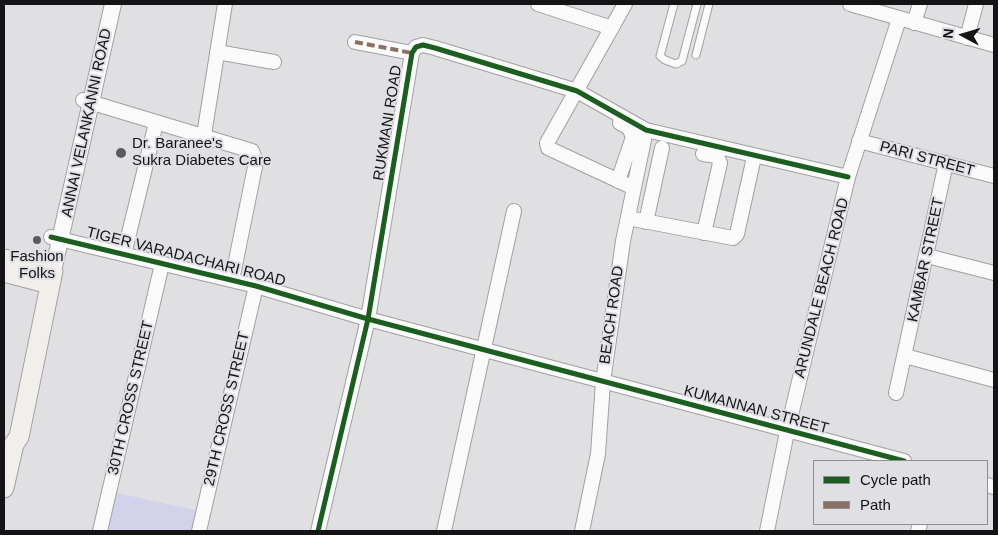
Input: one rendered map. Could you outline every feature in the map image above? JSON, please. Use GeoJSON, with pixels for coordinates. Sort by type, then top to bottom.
{"type":"FeatureCollection","features":[{"type":"Feature","properties":{"kind":"main road"},"geometry":{"type":"LineString","coordinates":[[4,259],[47,276]]}},
{"type":"Feature","properties":{"kind":"main road"},"geometry":{"type":"LineString","coordinates":[[4,272],[47,276]]}},
{"type":"Feature","properties":{"kind":"main road"},"geometry":{"type":"LineString","coordinates":[[4,488],[10,448],[19,437],[47,276]]}},
{"type":"Feature","properties":{"kind":"street","name":"ANNAI VELANKANNI ROAD"},"geometry":{"type":"LineString","coordinates":[[47,276],[106,4]]}},
{"type":"Feature","properties":{"kind":"street","name":"ANNAI VELANKANNI ROAD"},"geometry":{"type":"LineString","coordinates":[[86,102],[113,4]]}},
{"type":"Feature","properties":{"kind":"street"},"geometry":{"type":"LineString","coordinates":[[204,135],[225,4]]}},
{"type":"Feature","properties":{"kind":"street"},"geometry":{"type":"LineString","coordinates":[[538,4],[612,28]]}},
{"type":"Feature","properties":{"kind":"street"},"geometry":{"type":"LineString","coordinates":[[625,4],[548,139],[548,148],[634,188]]}},
{"type":"Feature","properties":{"kind":"street"},"geometry":{"type":"LineString","coordinates":[[850,4],[994,45]]}},
{"type":"Feature","properties":{"kind":"street"},"geometry":{"type":"LineString","coordinates":[[914,23],[920,4]]}},
{"type":"Feature","properties":{"kind":"street"},"geometry":{"type":"LineString","coordinates":[[963,37],[970,4]]}},
{"type":"Feature","properties":{"kind":"street"},"geometry":{"type":"LineString","coordinates":[[963,37],[976,4]]}},
{"type":"Feature","properties":{"kind":"street","name":"ARUNDALE BEACH ROAD"},"geometry":{"type":"LineString","coordinates":[[767,531],[787,432],[848,177],[899,19]]}},
{"type":"Feature","properties":{"kind":"street"},"geometry":{"type":"LineString","coordinates":[[355,42],[412,53]]}},
{"type":"Feature","properties":{"kind":"street","name":"RUKMANI ROAD"},"geometry":{"type":"LineString","coordinates":[[318,531],[368,319],[412,53],[416,47],[423,45],[435,48],[574,94],[646,130],[754,157],[848,177]]}},
{"type":"Feature","properties":{"kind":"street"},"geometry":{"type":"LineString","coordinates":[[217,52],[274,62]]}},
{"type":"Feature","properties":{"kind":"street"},"geometry":{"type":"LineString","coordinates":[[574,94],[633,132],[618,181]]}},
{"type":"Feature","properties":{"kind":"street"},"geometry":{"type":"LineString","coordinates":[[86,102],[204,135],[252,151],[256,162],[232,280]]}},
{"type":"Feature","properties":{"kind":"street"},"geometry":{"type":"LineString","coordinates":[[124,254],[156,123]]}},
{"type":"Feature","properties":{"kind":"street","name":"BEACH ROAD"},"geometry":{"type":"LineString","coordinates":[[582,531],[598,454],[603,382],[628,218],[646,130]]}},
{"type":"Feature","properties":{"kind":"street","name":"PARI STREET"},"geometry":{"type":"LineString","coordinates":[[859,141],[994,176]]}},
{"type":"Feature","properties":{"kind":"street"},"geometry":{"type":"LineString","coordinates":[[646,222],[662,148]]}},
{"type":"Feature","properties":{"kind":"street"},"geometry":{"type":"LineString","coordinates":[[698,153],[720,159],[704,233]]}},
{"type":"Feature","properties":{"kind":"street"},"geometry":{"type":"LineString","coordinates":[[628,218],[728,238],[737,234],[754,157]]}},
{"type":"Feature","properties":{"kind":"street"},"geometry":{"type":"LineString","coordinates":[[640,159],[658,163]]}},
{"type":"Feature","properties":{"kind":"street","name":"KAMBAR STREET"},"geometry":{"type":"LineString","coordinates":[[896,393],[946,163]]}},
{"type":"Feature","properties":{"kind":"street"},"geometry":{"type":"LineString","coordinates":[[444,531],[514,211]]}},
{"type":"Feature","properties":{"kind":"street","name":"TIGER VARADACHARI ROAD"},"geometry":{"type":"LineString","coordinates":[[56,239],[256,286],[368,319],[603,382]]}},
{"type":"Feature","properties":{"kind":"street"},"geometry":{"type":"LineString","coordinates":[[927,256],[994,273]]}},
{"type":"Feature","properties":{"kind":"street","name":"30TH CROSS STREET"},"geometry":{"type":"LineString","coordinates":[[100,531],[162,264]]}},
{"type":"Feature","properties":{"kind":"street","name":"29TH CROSS STREET"},"geometry":{"type":"LineString","coordinates":[[199,531],[256,286]]}},
{"type":"Feature","properties":{"kind":"street"},"geometry":{"type":"LineString","coordinates":[[905,356],[994,380]]}},
{"type":"Feature","properties":{"kind":"street","name":"KUMANNAN STREET"},"geometry":{"type":"LineString","coordinates":[[603,382],[787,432],[900,460]]}},
{"type":"Feature","properties":{"kind":"lane"},"geometry":{"type":"LineString","coordinates":[[674,4],[660,56],[676,64],[682,61],[697,4]]}},
{"type":"Feature","properties":{"kind":"lane"},"geometry":{"type":"LineString","coordinates":[[696,55],[709,4]]}},
{"type":"Feature","properties":{"kind":"shaded area"},"geometry":{"type":"Polygon","coordinates":[[[113,492],[199,511],[195,531],[104,531],[113,492]]]}},
{"type":"Feature","properties":{"kind":"marked path"},"geometry":{"type":"LineString","coordinates":[[355,42],[412,53]]}},
{"type":"Feature","properties":{"kind":"cycle path"},"geometry":{"type":"LineString","coordinates":[[318,531],[368,319],[412,53],[416,47],[423,45],[435,48],[577,91],[646,130],[848,177]]}},
{"type":"Feature","properties":{"kind":"cycle path"},"geometry":{"type":"LineString","coordinates":[[51,237],[256,286],[368,319],[900,460]]}},
{"type":"Feature","properties":{"kind":"place","name":"Dr. Baranee's Sukra Diabetes Care"},"geometry":{"type":"Point","coordinates":[121,153]}},
{"type":"Feature","properties":{"kind":"place","name":"Fashion Folks"},"geometry":{"type":"Point","coordinates":[37,240]}}]}
